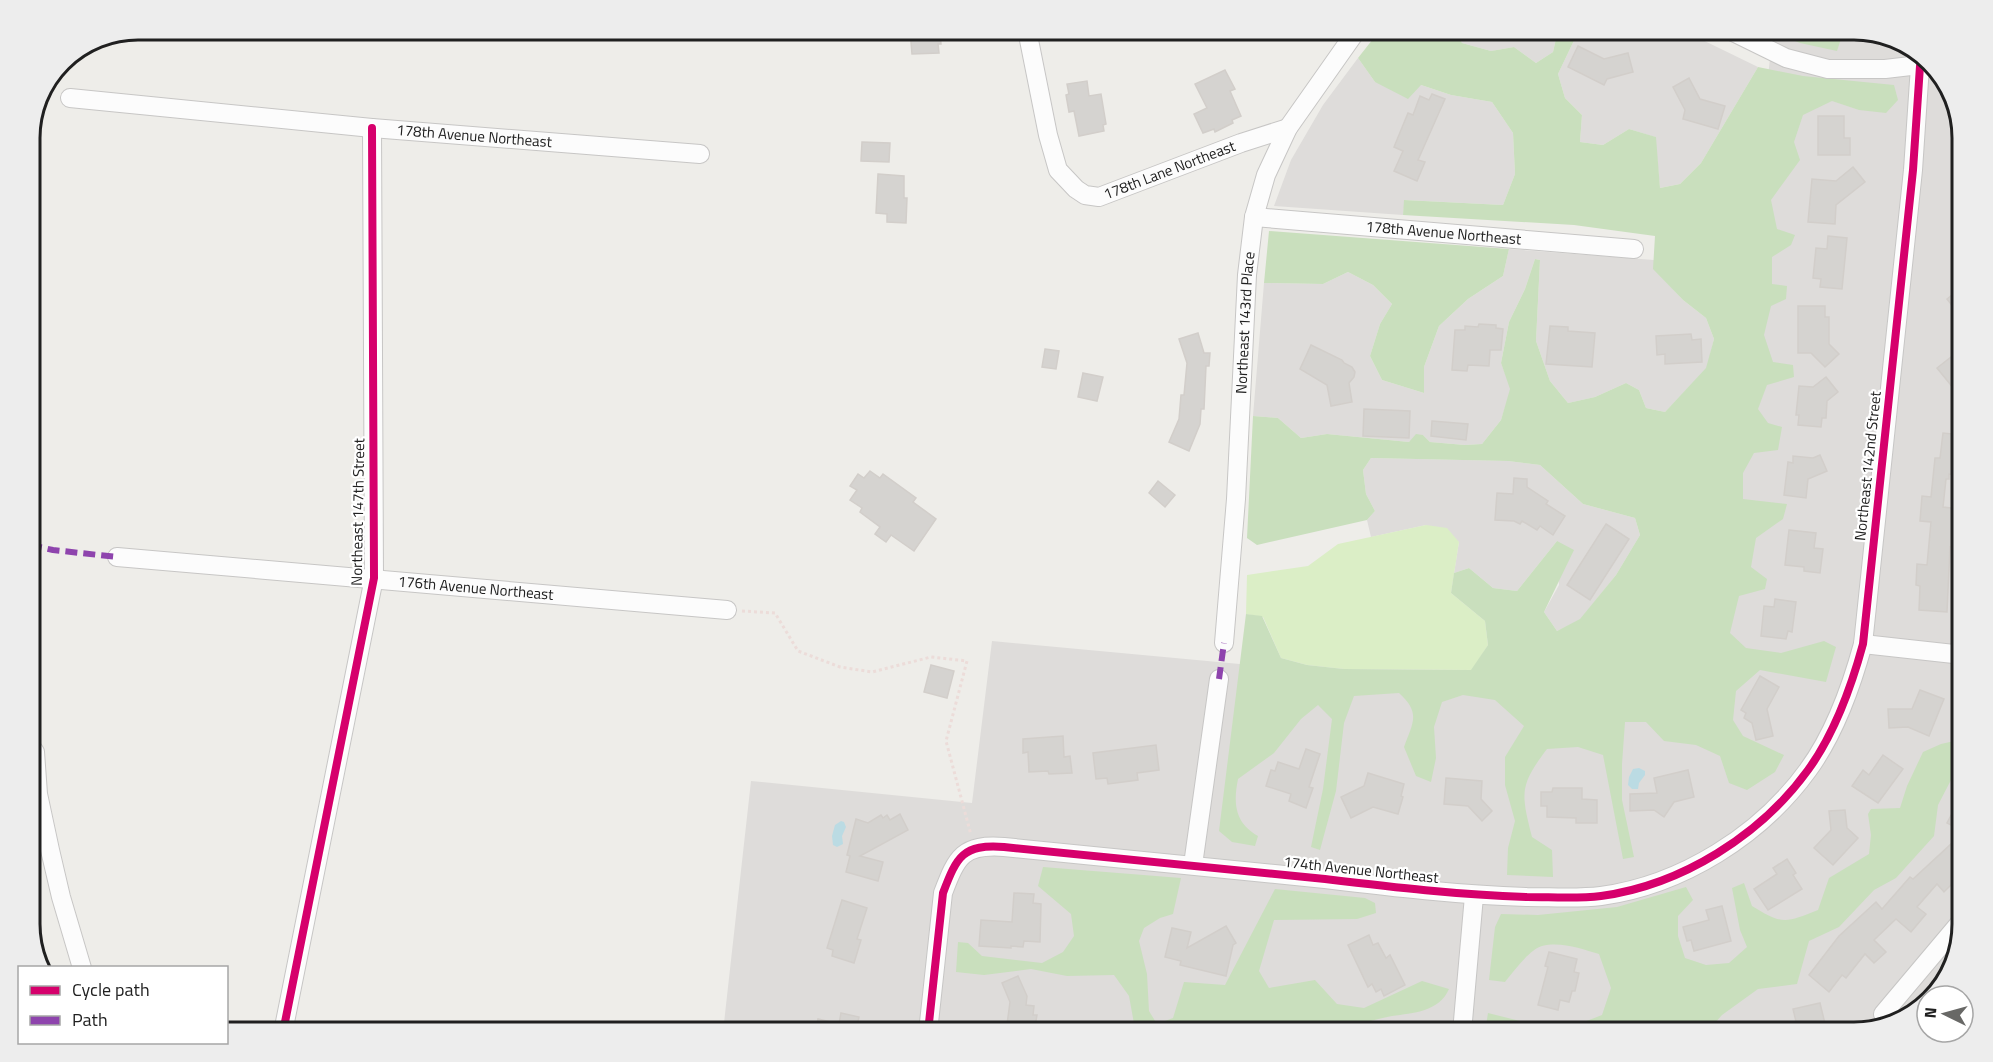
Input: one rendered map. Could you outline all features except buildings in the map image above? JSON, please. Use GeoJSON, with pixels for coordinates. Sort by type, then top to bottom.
{"type":"FeatureCollection","features":[{"type":"Feature","properties":{"kind":"street","name":"178th Lane Northeast"},"geometry":{"type":"LineString","coordinates":[[1029,40],[1048,135],[1058,170],[1071,186],[1085,195],[1099,197],[1241,143],[1288,128]]}},
{"type":"Feature","properties":{"kind":"street","name":"Northeast 143rd Place"},"geometry":{"type":"LineString","coordinates":[[1224,643],[1236,498],[1247,275],[1254,217],[1266,175],[1288,128],[1350,40]]}},
{"type":"Feature","properties":{"kind":"street"},"geometry":{"type":"LineString","coordinates":[[1749,40],[1786,58],[1828,69],[1885,69],[1919,65]]}},
{"type":"Feature","properties":{"kind":"street","name":"Northeast 142nd Street"},"geometry":{"type":"LineString","coordinates":[[1747,832],[1779,804],[1808,770],[1825,744],[1854,676],[1863,644],[1924,70]]}},
{"type":"Feature","properties":{"kind":"street","name":"178th Avenue Northeast"},"geometry":{"type":"LineString","coordinates":[[70,98],[372,128],[700,154]]}},
{"type":"Feature","properties":{"kind":"street","name":"Northeast 147th Street"},"geometry":{"type":"LineString","coordinates":[[285,1022],[374,578],[372,128]]}},
{"type":"Feature","properties":{"kind":"street","name":"178th Avenue Northeast"},"geometry":{"type":"LineString","coordinates":[[1254,217],[1634,249]]}},
{"type":"Feature","properties":{"kind":"street","name":"176th Avenue Northeast"},"geometry":{"type":"LineString","coordinates":[[117,557],[727,610]]}},
{"type":"Feature","properties":{"kind":"street"},"geometry":{"type":"LineString","coordinates":[[1863,644],[1952,654]]}},
{"type":"Feature","properties":{"kind":"street"},"geometry":{"type":"LineString","coordinates":[[1193,865],[1219,679]]}},
{"type":"Feature","properties":{"kind":"street"},"geometry":{"type":"LineString","coordinates":[[41,807],[61,897],[81,966]]}},
{"type":"Feature","properties":{"kind":"street","name":"174th Avenue Northeast"},"geometry":{"type":"LineString","coordinates":[[967,852],[988,846],[1004,847],[1474,896],[1567,898],[1602,896],[1675,875],[1711,857],[1747,832]]}},
{"type":"Feature","properties":{"kind":"street"},"geometry":{"type":"LineString","coordinates":[[929,1022],[943,893],[950,875],[967,852]]}},
{"type":"Feature","properties":{"kind":"street"},"geometry":{"type":"LineString","coordinates":[[1463,1022],[1474,896]]}},
{"type":"Feature","properties":{"kind":"street"},"geometry":{"type":"LineString","coordinates":[[1883,1014],[1952,932]]}},
{"type":"Feature","properties":{"kind":"path"},"geometry":{"type":"LineString","coordinates":[[727,610],[776,613],[798,651],[840,667],[872,672],[931,657],[967,662],[946,741],[967,852]]}},
{"type":"Feature","properties":{"kind":"shaded area"},"geometry":{"type":"Polygon","coordinates":[[[1460,40],[1556,40],[1553,52],[1536,63],[1514,47],[1491,51],[1462,43],[1460,40]]]}},
{"type":"Feature","properties":{"kind":"shaded area"},"geometry":{"type":"Polygon","coordinates":[[[1574,40],[1703,40],[1758,67],[1701,163],[1680,184],[1660,188],[1655,137],[1629,129],[1603,145],[1580,142],[1582,115],[1565,98],[1558,74],[1574,40]]]}},
{"type":"Feature","properties":{"kind":"shaded area"},"geometry":{"type":"Polygon","coordinates":[[[1772,40],[1874,42],[1909,57],[1936,84],[1951,119],[1952,132],[1952,936],[1949,949],[1936,978],[1931,984],[1915,984],[1915,1000],[1903,1008],[1880,1018],[1854,1022],[724,1022],[751,781],[972,803],[992,641],[1701,707],[1772,40]]]}},
{"type":"Feature","properties":{"kind":"shaded area"},"geometry":{"type":"Polygon","coordinates":[[[1358,58],[1375,82],[1421,85],[1451,95],[1492,102],[1513,133],[1515,174],[1503,205],[1405,200],[1403,215],[1274,206],[1291,160],[1323,105],[1358,58]]]}},
{"type":"Feature","properties":{"kind":"shaded area"},"geometry":{"type":"Polygon","coordinates":[[[1509,249],[1654,260],[1654,269],[1683,300],[1706,318],[1714,339],[1707,368],[1665,412],[1646,408],[1639,390],[1626,383],[1595,397],[1568,403],[1550,381],[1536,341],[1540,260],[1535,259],[1525,289],[1509,322],[1501,363],[1511,389],[1501,420],[1482,444],[1430,442],[1423,435],[1409,442],[1327,434],[1301,438],[1278,418],[1253,416],[1264,283],[1323,284],[1348,272],[1373,285],[1392,304],[1380,324],[1370,356],[1382,380],[1424,393],[1424,367],[1439,326],[1468,299],[1503,276],[1509,249]]]}},
{"type":"Feature","properties":{"kind":"shaded area"},"geometry":{"type":"Polygon","coordinates":[[[1371,458],[1508,461],[1540,465],[1583,504],[1635,518],[1640,535],[1616,575],[1580,620],[1557,631],[1544,612],[1559,585],[1557,541],[1517,591],[1493,588],[1469,568],[1454,573],[1459,542],[1426,525],[1371,537],[1367,520],[1375,511],[1366,494],[1363,470],[1371,458]]]}},
{"type":"Feature","properties":{"kind":"green space"},"geometry":{"type":"Polygon","coordinates":[[[1372,40],[1460,40],[1462,43],[1491,51],[1514,47],[1536,63],[1553,52],[1556,40],[1574,40],[1558,74],[1565,98],[1582,115],[1580,142],[1603,145],[1629,129],[1656,137],[1660,188],[1680,184],[1701,163],[1758,67],[1803,76],[1894,85],[1898,100],[1886,113],[1859,110],[1832,101],[1803,115],[1794,142],[1800,160],[1771,200],[1777,229],[1795,235],[1791,245],[1772,257],[1772,284],[1787,286],[1786,299],[1771,306],[1764,335],[1773,362],[1793,365],[1794,377],[1767,385],[1758,409],[1768,423],[1782,427],[1778,450],[1754,453],[1743,473],[1743,499],[1787,504],[1783,519],[1756,538],[1751,567],[1767,579],[1765,589],[1739,596],[1730,633],[1746,648],[1781,653],[1824,641],[1836,647],[1826,682],[1760,670],[1736,691],[1733,720],[1743,736],[1784,755],[1775,772],[1747,790],[1729,783],[1720,756],[1696,745],[1664,741],[1646,722],[1625,722],[1622,800],[1634,857],[1623,859],[1603,755],[1578,747],[1547,749],[1531,772],[1525,790],[1525,800],[1532,837],[1552,850],[1553,877],[1507,875],[1508,848],[1515,821],[1505,785],[1505,757],[1524,726],[1495,700],[1463,695],[1442,702],[1434,727],[1436,758],[1431,782],[1416,776],[1404,747],[1413,718],[1413,712],[1406,700],[1399,693],[1354,696],[1344,723],[1336,791],[1320,850],[1311,847],[1323,789],[1332,719],[1318,705],[1301,719],[1274,753],[1238,779],[1236,805],[1244,825],[1258,836],[1255,846],[1232,842],[1219,831],[1246,614],[1262,616],[1281,658],[1307,665],[1344,669],[1471,670],[1488,645],[1485,621],[1451,593],[1454,573],[1469,568],[1493,588],[1517,591],[1557,541],[1574,550],[1544,612],[1557,631],[1580,619],[1616,575],[1640,535],[1635,518],[1583,504],[1540,465],[1508,461],[1371,458],[1363,470],[1366,494],[1375,511],[1367,520],[1257,545],[1247,538],[1253,416],[1278,418],[1301,438],[1327,434],[1409,442],[1416,434],[1423,435],[1430,442],[1482,444],[1501,420],[1510,389],[1501,363],[1509,322],[1525,289],[1535,259],[1540,260],[1536,341],[1550,381],[1568,403],[1595,397],[1626,383],[1639,390],[1646,408],[1665,412],[1706,368],[1714,339],[1706,318],[1683,300],[1653,269],[1655,236],[1574,225],[1403,215],[1404,200],[1503,205],[1515,174],[1513,133],[1492,102],[1451,95],[1421,85],[1408,99],[1375,82],[1358,58],[1372,40]]]}},
{"type":"Feature","properties":{"kind":"green space"},"geometry":{"type":"Polygon","coordinates":[[[1793,40],[1841,40],[1837,51],[1793,40]]]}},
{"type":"Feature","properties":{"kind":"green space"},"geometry":{"type":"Polygon","coordinates":[[[1269,231],[1509,249],[1503,276],[1468,299],[1439,326],[1424,367],[1424,393],[1382,380],[1370,356],[1380,324],[1392,304],[1373,285],[1348,272],[1323,284],[1264,283],[1269,231]]]}},
{"type":"Feature","properties":{"kind":"green space"},"geometry":{"type":"Polygon","coordinates":[[[1426,525],[1447,528],[1459,542],[1451,593],[1485,621],[1488,645],[1472,670],[1344,669],[1307,665],[1281,658],[1263,617],[1246,614],[1247,575],[1308,566],[1338,544],[1426,525]]]}},
{"type":"Feature","properties":{"kind":"green space"},"geometry":{"type":"Polygon","coordinates":[[[1952,742],[1952,779],[1938,805],[1934,836],[1896,878],[1874,890],[1839,927],[1809,941],[1797,984],[1758,989],[1716,1022],[1584,1022],[1602,1015],[1611,988],[1599,954],[1557,944],[1542,946],[1532,951],[1505,982],[1489,980],[1495,927],[1501,914],[1538,915],[1617,907],[1686,887],[1693,900],[1678,916],[1678,936],[1685,958],[1706,965],[1729,963],[1747,947],[1740,930],[1732,888],[1744,883],[1752,906],[1778,919],[1798,918],[1818,910],[1829,878],[1869,854],[1871,835],[1868,814],[1871,809],[1900,808],[1907,786],[1923,752],[1952,742]]]}},
{"type":"Feature","properties":{"kind":"green space"},"geometry":{"type":"Polygon","coordinates":[[[1043,867],[1181,878],[1173,914],[1160,918],[1144,928],[1139,941],[1147,974],[1149,1011],[1156,1022],[1134,1022],[1129,996],[1114,975],[1067,976],[1031,969],[984,975],[956,972],[958,942],[968,943],[982,956],[1042,963],[1063,952],[1074,936],[1071,914],[1038,886],[1043,867]]]}},
{"type":"Feature","properties":{"kind":"green space"},"geometry":{"type":"Polygon","coordinates":[[[1275,889],[1365,898],[1375,903],[1376,913],[1357,919],[1274,920],[1259,971],[1269,988],[1315,980],[1337,1004],[1364,1008],[1422,981],[1449,989],[1445,997],[1432,1007],[1367,1022],[1162,1022],[1173,1018],[1184,982],[1225,985],[1275,889]]]}},
{"type":"Feature","properties":{"kind":"green space"},"geometry":{"type":"Polygon","coordinates":[[[1488,1013],[1524,1022],[1487,1022],[1488,1013]]]}},
{"type":"Feature","properties":{"kind":"water"},"geometry":{"type":"Polygon","coordinates":[[[1639,768],[1645,771],[1645,775],[1638,789],[1632,789],[1628,785],[1629,777],[1633,769],[1639,768]]]}},
{"type":"Feature","properties":{"kind":"water"},"geometry":{"type":"Polygon","coordinates":[[[841,821],[846,827],[842,836],[843,844],[837,847],[833,845],[832,836],[835,825],[841,821]]]}},
{"type":"Feature","properties":{"kind":"marked path"},"geometry":{"type":"LineString","coordinates":[[41,547],[117,557]]}},
{"type":"Feature","properties":{"kind":"marked path"},"geometry":{"type":"LineString","coordinates":[[1219,679],[1224,643]]}},
{"type":"Feature","properties":{"kind":"cycle path"},"geometry":{"type":"LineString","coordinates":[[929,1022],[943,893],[958,861],[970,850],[1004,847],[1451,893],[1583,897],[1631,890],[1661,881],[1717,853],[1743,836],[1767,816],[1789,794],[1818,756],[1847,693],[1863,644],[1913,170],[1920,66]]}},
{"type":"Feature","properties":{"kind":"cycle path"},"geometry":{"type":"LineString","coordinates":[[285,1022],[374,578],[372,128]]}}]}
